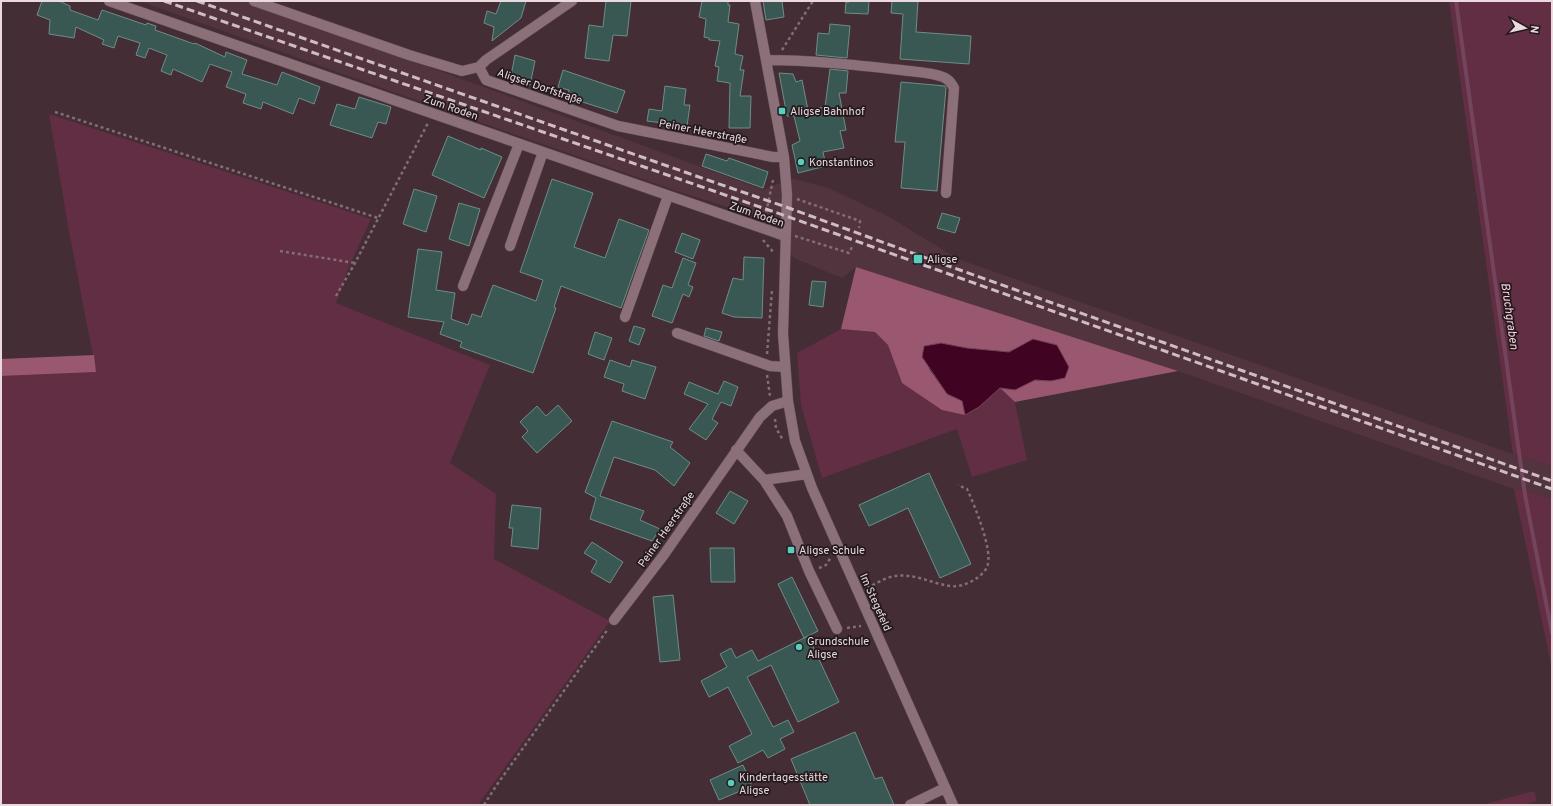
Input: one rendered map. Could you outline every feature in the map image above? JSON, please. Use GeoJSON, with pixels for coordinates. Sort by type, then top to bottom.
{"type":"FeatureCollection","features":[{"type":"Feature","properties":{"kind":"street","name":"Zum Roden"},"geometry":{"type":"LineString","coordinates":[[109,1],[785,236]]}},
{"type":"Feature","properties":{"kind":"street"},"geometry":{"type":"LineString","coordinates":[[254,1],[462,71],[478,67]]}},
{"type":"Feature","properties":{"kind":"street","name":"Aligser Dorfstraße"},"geometry":{"type":"LineString","coordinates":[[572,1],[478,67],[486,80],[618,126]]}},
{"type":"Feature","properties":{"kind":"street"},"geometry":{"type":"LineString","coordinates":[[755,1],[771,60],[784,157],[787,195],[783,308],[788,401]]}},
{"type":"Feature","properties":{"kind":"street"},"geometry":{"type":"LineString","coordinates":[[771,60],[881,68],[932,74],[942,76],[949,80],[954,88],[946,193]]}},
{"type":"Feature","properties":{"kind":"street","name":"Peiner Heerstraße"},"geometry":{"type":"LineString","coordinates":[[618,126],[773,157],[784,157]]}},
{"type":"Feature","properties":{"kind":"street"},"geometry":{"type":"LineString","coordinates":[[463,286],[519,144]]}},
{"type":"Feature","properties":{"kind":"street"},"geometry":{"type":"LineString","coordinates":[[510,246],[543,152]]}},
{"type":"Feature","properties":{"kind":"street"},"geometry":{"type":"LineString","coordinates":[[625,317],[668,196]]}},
{"type":"Feature","properties":{"kind":"street"},"geometry":{"type":"LineString","coordinates":[[677,333],[767,364],[785,367]]}},
{"type":"Feature","properties":{"kind":"street","name":"Peiner Heerstraße"},"geometry":{"type":"LineString","coordinates":[[614,620],[663,556],[760,417],[772,406],[788,401]]}},
{"type":"Feature","properties":{"kind":"street","name":"Im Stegefeld"},"geometry":{"type":"LineString","coordinates":[[788,401],[795,441],[807,474],[944,788],[953,805]]}},
{"type":"Feature","properties":{"kind":"street"},"geometry":{"type":"LineString","coordinates":[[736,450],[764,480],[787,516],[809,571],[837,629]]}},
{"type":"Feature","properties":{"kind":"street"},"geometry":{"type":"LineString","coordinates":[[764,480],[807,474]]}},
{"type":"Feature","properties":{"kind":"street"},"geometry":{"type":"LineString","coordinates":[[910,805],[944,788]]}},
{"type":"Feature","properties":{"kind":"path"},"geometry":{"type":"LineString","coordinates":[[771,60],[813,1]]}},
{"type":"Feature","properties":{"kind":"path"},"geometry":{"type":"LineString","coordinates":[[55,112],[378,218]]}},
{"type":"Feature","properties":{"kind":"path"},"geometry":{"type":"LineString","coordinates":[[336,296],[355,263],[432,114]]}},
{"type":"Feature","properties":{"kind":"path"},"geometry":{"type":"LineString","coordinates":[[773,176],[773,183],[766,209],[762,239],[774,252],[774,259]]}},
{"type":"Feature","properties":{"kind":"path"},"geometry":{"type":"LineString","coordinates":[[787,195],[860,221],[860,228]]}},
{"type":"Feature","properties":{"kind":"path"},"geometry":{"type":"LineString","coordinates":[[785,236],[797,236],[849,253],[852,247]]}},
{"type":"Feature","properties":{"kind":"path"},"geometry":{"type":"LineString","coordinates":[[280,252],[355,263]]}},
{"type":"Feature","properties":{"kind":"path"},"geometry":{"type":"LineString","coordinates":[[772,289],[767,364],[768,389],[772,406]]}},
{"type":"Feature","properties":{"kind":"path"},"geometry":{"type":"LineString","coordinates":[[858,592],[893,576],[906,575],[919,577],[934,583],[952,586],[968,584],[979,577],[988,567],[988,550],[976,509],[967,489],[958,485]]}},
{"type":"Feature","properties":{"kind":"path"},"geometry":{"type":"LineString","coordinates":[[809,571],[826,565],[838,545]]}},
{"type":"Feature","properties":{"kind":"path"},"geometry":{"type":"LineString","coordinates":[[484,805],[500,780],[614,620]]}},
{"type":"Feature","properties":{"kind":"shaded area"},"geometry":{"type":"Polygon","coordinates":[[[140,1],[249,1],[764,190],[791,178],[828,188],[886,215],[958,259],[1513,454],[1552,466],[1552,499],[1531,492],[1514,489],[1178,371],[856,267],[842,278],[794,258],[756,216],[677,191],[382,88],[140,1]]]}},
{"type":"Feature","properties":{"kind":"shaded area"},"geometry":{"type":"Polygon","coordinates":[[[1449,1],[1552,1],[1552,466],[1513,454],[1449,1]]]}},
{"type":"Feature","properties":{"kind":"shaded area"},"geometry":{"type":"Polygon","coordinates":[[[49,114],[371,219],[348,269],[336,303],[490,365],[450,463],[496,494],[494,559],[610,621],[478,805],[1,805],[1,376],[96,372],[68,226],[49,114]]]}},
{"type":"Feature","properties":{"kind":"shaded area"},"geometry":{"type":"Polygon","coordinates":[[[856,267],[1178,371],[1015,402],[1000,388],[1015,390],[1035,380],[1051,381],[1033,339],[1009,352],[967,348],[941,343],[929,369],[947,394],[962,401],[965,415],[942,410],[902,383],[888,345],[875,332],[841,329],[856,267]]]}},
{"type":"Feature","properties":{"kind":"shaded area"},"geometry":{"type":"Polygon","coordinates":[[[841,329],[875,332],[888,345],[902,383],[979,407],[1000,388],[1015,402],[1027,460],[972,477],[957,429],[822,478],[801,405],[797,353],[841,329]]]}},
{"type":"Feature","properties":{"kind":"shaded area"},"geometry":{"type":"Polygon","coordinates":[[[1033,339],[1057,345],[1069,367],[1065,378],[1051,381],[1035,380],[1015,390],[1000,388],[979,407],[965,415],[962,401],[947,394],[922,357],[924,346],[941,343],[967,348],[1009,352],[1033,339]]]}},
{"type":"Feature","properties":{"kind":"shaded area"},"geometry":{"type":"Polygon","coordinates":[[[94,355],[96,372],[1,376],[1,359],[94,355]]]}},
{"type":"Feature","properties":{"kind":"shaded area"},"geometry":{"type":"Polygon","coordinates":[[[1514,489],[1531,492],[1552,499],[1552,669],[1514,489]]]}},
{"type":"Feature","properties":{"kind":"shaded area"},"geometry":{"type":"Polygon","coordinates":[[[1534,791],[1537,801],[1524,805],[1481,805],[1534,791]]]}},
{"type":"Feature","properties":{"kind":"building"},"geometry":{"type":"Polygon","coordinates":[[[42,1],[59,1],[70,6],[70,10],[98,20],[102,10],[146,25],[147,23],[156,26],[155,30],[194,44],[195,43],[225,57],[226,52],[247,60],[242,74],[277,85],[282,72],[320,87],[314,104],[299,98],[293,114],[263,102],[261,109],[243,103],[246,94],[226,87],[232,72],[210,64],[202,82],[173,69],[171,75],[161,71],[167,55],[149,48],[145,58],[136,55],[140,43],[118,36],[114,48],[102,44],[104,40],[76,27],[74,38],[49,34],[50,20],[37,15],[42,1]]]}},
{"type":"Feature","properties":{"kind":"building"},"geometry":{"type":"Polygon","coordinates":[[[501,1],[526,1],[521,18],[492,41],[494,27],[484,23],[487,11],[496,14],[501,1]]]}},
{"type":"Feature","properties":{"kind":"building"},"geometry":{"type":"Polygon","coordinates":[[[606,1],[631,1],[627,36],[613,35],[609,61],[585,58],[589,25],[603,27],[606,1]]]}},
{"type":"Feature","properties":{"kind":"building"},"geometry":{"type":"Polygon","coordinates":[[[702,1],[728,1],[728,5],[730,5],[728,22],[739,24],[735,54],[743,56],[740,70],[744,70],[740,96],[751,96],[750,128],[729,128],[730,83],[717,81],[719,67],[715,66],[720,41],[709,40],[709,38],[704,37],[706,19],[699,17],[702,1]]]}},
{"type":"Feature","properties":{"kind":"building"},"geometry":{"type":"Polygon","coordinates":[[[763,1],[782,1],[784,17],[766,20],[763,1]]]}},
{"type":"Feature","properties":{"kind":"building"},"geometry":{"type":"Polygon","coordinates":[[[869,1],[868,14],[845,13],[846,2],[869,1]]]}},
{"type":"Feature","properties":{"kind":"building"},"geometry":{"type":"Polygon","coordinates":[[[892,1],[918,1],[916,32],[971,36],[969,64],[900,59],[903,14],[891,13],[892,1]]]}},
{"type":"Feature","properties":{"kind":"building"},"geometry":{"type":"Polygon","coordinates":[[[830,24],[850,26],[847,58],[816,55],[818,33],[829,34],[830,24]]]}},
{"type":"Feature","properties":{"kind":"building"},"geometry":{"type":"Polygon","coordinates":[[[515,55],[535,61],[530,85],[510,81],[515,55]]]}},
{"type":"Feature","properties":{"kind":"building"},"geometry":{"type":"Polygon","coordinates":[[[830,69],[848,71],[846,93],[839,93],[846,130],[840,131],[844,148],[823,152],[826,166],[798,173],[792,145],[800,141],[794,116],[787,116],[779,73],[793,74],[796,82],[802,80],[808,110],[825,107],[830,69]]]}},
{"type":"Feature","properties":{"kind":"building"},"geometry":{"type":"Polygon","coordinates":[[[563,70],[625,91],[617,113],[567,97],[569,90],[558,87],[563,70]]]}},
{"type":"Feature","properties":{"kind":"building"},"geometry":{"type":"Polygon","coordinates":[[[901,82],[945,86],[946,88],[937,191],[901,188],[905,142],[895,142],[901,82]]]}},
{"type":"Feature","properties":{"kind":"building"},"geometry":{"type":"Polygon","coordinates":[[[665,86],[686,89],[684,105],[690,105],[687,126],[647,121],[649,109],[662,111],[665,86]]]}},
{"type":"Feature","properties":{"kind":"building"},"geometry":{"type":"Polygon","coordinates":[[[359,97],[391,107],[386,124],[378,122],[372,138],[330,125],[337,104],[355,109],[359,97]]]}},
{"type":"Feature","properties":{"kind":"building"},"geometry":{"type":"Polygon","coordinates":[[[448,136],[502,157],[484,198],[432,175],[448,136]]]}},
{"type":"Feature","properties":{"kind":"building"},"geometry":{"type":"Polygon","coordinates":[[[706,154],[727,161],[729,158],[768,172],[763,188],[702,166],[706,154]]]}},
{"type":"Feature","properties":{"kind":"building"},"geometry":{"type":"Polygon","coordinates":[[[552,179],[593,193],[574,247],[605,258],[619,219],[649,230],[621,308],[561,286],[554,307],[556,308],[533,373],[460,347],[462,342],[440,334],[444,322],[408,317],[418,249],[442,252],[436,290],[455,293],[451,319],[468,325],[472,314],[481,317],[493,285],[536,301],[543,280],[520,272],[552,179]]]}},
{"type":"Feature","properties":{"kind":"building"},"geometry":{"type":"Polygon","coordinates":[[[414,189],[437,196],[426,232],[403,224],[414,189]]]}},
{"type":"Feature","properties":{"kind":"building"},"geometry":{"type":"Polygon","coordinates":[[[459,203],[480,209],[469,246],[449,239],[459,203]]]}},
{"type":"Feature","properties":{"kind":"building"},"geometry":{"type":"Polygon","coordinates":[[[942,213],[960,218],[955,233],[937,228],[942,213]]]}},
{"type":"Feature","properties":{"kind":"building"},"geometry":{"type":"Polygon","coordinates":[[[682,233],[700,240],[693,259],[675,252],[682,233]]]}},
{"type":"Feature","properties":{"kind":"building"},"geometry":{"type":"Polygon","coordinates":[[[744,257],[764,258],[762,318],[734,317],[722,313],[733,278],[743,280],[744,257]]]}},
{"type":"Feature","properties":{"kind":"building"},"geometry":{"type":"Polygon","coordinates":[[[683,258],[696,263],[688,285],[693,287],[689,297],[683,294],[672,323],[652,316],[663,285],[672,288],[683,258]]]}},
{"type":"Feature","properties":{"kind":"building"},"geometry":{"type":"Polygon","coordinates":[[[812,281],[826,282],[823,307],[809,305],[812,281]]]}},
{"type":"Feature","properties":{"kind":"building"},"geometry":{"type":"Polygon","coordinates":[[[634,326],[645,329],[639,345],[629,341],[634,326]]]}},
{"type":"Feature","properties":{"kind":"building"},"geometry":{"type":"Polygon","coordinates":[[[706,328],[722,332],[719,341],[704,336],[706,328]]]}},
{"type":"Feature","properties":{"kind":"building"},"geometry":{"type":"Polygon","coordinates":[[[595,332],[612,338],[604,360],[588,354],[595,332]]]}},
{"type":"Feature","properties":{"kind":"building"},"geometry":{"type":"Polygon","coordinates":[[[610,360],[630,367],[632,360],[656,367],[645,399],[622,391],[624,384],[604,377],[610,360]]]}},
{"type":"Feature","properties":{"kind":"building"},"geometry":{"type":"Polygon","coordinates":[[[724,381],[738,387],[731,406],[721,402],[712,419],[718,423],[706,440],[689,429],[708,404],[684,394],[689,382],[718,394],[724,381]]]}},
{"type":"Feature","properties":{"kind":"building"},"geometry":{"type":"Polygon","coordinates":[[[558,405],[572,421],[537,453],[522,437],[528,431],[520,422],[537,406],[546,416],[558,405]]]}},
{"type":"Feature","properties":{"kind":"building"},"geometry":{"type":"Polygon","coordinates":[[[612,421],[673,442],[670,447],[690,463],[674,486],[655,470],[614,457],[600,496],[644,511],[640,520],[660,529],[652,541],[590,519],[596,498],[585,492],[612,421]]]}},
{"type":"Feature","properties":{"kind":"building"},"geometry":{"type":"Polygon","coordinates":[[[929,473],[971,564],[940,578],[908,508],[869,526],[859,505],[929,473]]]}},
{"type":"Feature","properties":{"kind":"building"},"geometry":{"type":"Polygon","coordinates":[[[730,491],[748,501],[734,524],[716,513],[730,491]]]}},
{"type":"Feature","properties":{"kind":"building"},"geometry":{"type":"Polygon","coordinates":[[[512,505],[541,508],[538,549],[511,546],[513,528],[509,528],[512,505]]]}},
{"type":"Feature","properties":{"kind":"building"},"geometry":{"type":"Polygon","coordinates":[[[592,542],[623,562],[610,583],[591,572],[597,561],[584,553],[592,542]]]}},
{"type":"Feature","properties":{"kind":"building"},"geometry":{"type":"Polygon","coordinates":[[[710,548],[734,548],[735,582],[711,582],[710,548]]]}},
{"type":"Feature","properties":{"kind":"building"},"geometry":{"type":"Polygon","coordinates":[[[792,577],[818,631],[804,638],[778,584],[792,577]]]}},
{"type":"Feature","properties":{"kind":"building"},"geometry":{"type":"Polygon","coordinates":[[[673,595],[680,660],[660,662],[653,597],[673,595]]]}},
{"type":"Feature","properties":{"kind":"building"},"geometry":{"type":"Polygon","coordinates":[[[808,636],[839,702],[798,722],[771,665],[747,677],[773,727],[788,720],[794,732],[780,739],[785,749],[768,758],[763,750],[738,763],[729,746],[752,734],[728,687],[709,697],[701,681],[727,667],[720,654],[731,648],[736,658],[752,650],[758,661],[808,636]]]}},
{"type":"Feature","properties":{"kind":"building"},"geometry":{"type":"Polygon","coordinates":[[[855,732],[875,779],[882,777],[894,805],[810,805],[791,759],[855,732]]]}},
{"type":"Feature","properties":{"kind":"building","name":"Kindertagesstätte Aligse"},"geometry":{"type":"Polygon","coordinates":[[[743,765],[752,786],[719,800],[710,780],[743,765]]]}},
{"type":"Feature","properties":{"kind":"waterway","name":"Bruchgraben"},"geometry":{"type":"LineString","coordinates":[[1456,1],[1525,495],[1552,633]]}},
{"type":"Feature","properties":{"kind":"railway"},"geometry":{"type":"LineString","coordinates":[[164,1],[786,216],[1552,489]]}},
{"type":"Feature","properties":{"kind":"railway"},"geometry":{"type":"LineString","coordinates":[[197,1],[786,207],[1552,481]]}},
{"type":"Feature","properties":{"kind":"place","name":"Aligse Bahnhof"},"geometry":{"type":"Point","coordinates":[782,111]}},
{"type":"Feature","properties":{"kind":"place","name":"Konstantinos"},"geometry":{"type":"Point","coordinates":[801,162]}},
{"type":"Feature","properties":{"kind":"place","name":"Aligse"},"geometry":{"type":"Point","coordinates":[918,259]}},
{"type":"Feature","properties":{"kind":"place","name":"Aligse Schule"},"geometry":{"type":"Point","coordinates":[791,550]}},
{"type":"Feature","properties":{"kind":"place","name":"Grundschule Aligse"},"geometry":{"type":"Point","coordinates":[799,647]}},
{"type":"Feature","properties":{"kind":"place","name":"Kindertagesstätte Aligse"},"geometry":{"type":"Point","coordinates":[731,783]}}]}
